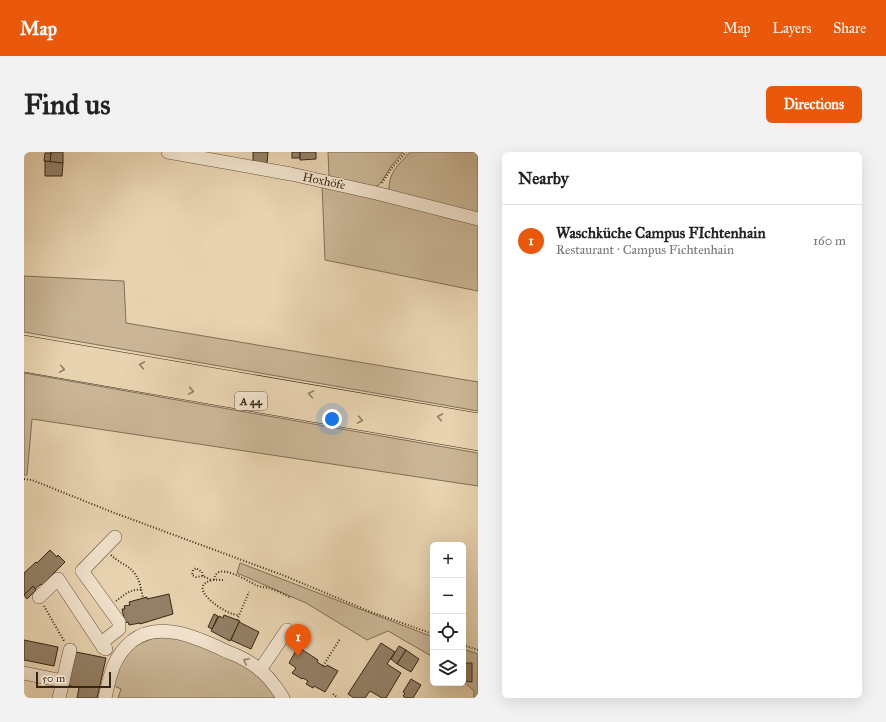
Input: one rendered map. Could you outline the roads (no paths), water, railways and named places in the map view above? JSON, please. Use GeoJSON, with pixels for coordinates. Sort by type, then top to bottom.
{"type":"FeatureCollection","features":[{"type":"Feature","properties":{"kind":"highway","name":"A 44"},"geometry":{"type":"LineString","coordinates":[[24,345],[478,423]]}},
{"type":"Feature","properties":{"kind":"highway","name":"A 44"},"geometry":{"type":"LineString","coordinates":[[24,362],[478,441]]}},
{"type":"Feature","properties":{"kind":"street","name":"Hoxhöfe"},"geometry":{"type":"LineString","coordinates":[[168,152],[291,174],[376,193],[478,219]]}},
{"type":"Feature","properties":{"kind":"street"},"geometry":{"type":"LineString","coordinates":[[103,647],[105,640],[119,629],[119,622],[82,571],[115,538]]}},
{"type":"Feature","properties":{"kind":"street"},"geometry":{"type":"LineString","coordinates":[[39,597],[58,579],[103,647],[118,656]]}},
{"type":"Feature","properties":{"kind":"street"},"geometry":{"type":"LineString","coordinates":[[260,670],[287,630]]}},
{"type":"Feature","properties":{"kind":"street"},"geometry":{"type":"LineString","coordinates":[[105,698],[111,670],[118,656],[133,641],[150,632],[165,631],[203,640],[252,663],[277,688],[283,698]]}},
{"type":"Feature","properties":{"kind":"street"},"geometry":{"type":"LineString","coordinates":[[59,698],[70,650]]}},
{"type":"Feature","properties":{"kind":"street"},"geometry":{"type":"LineString","coordinates":[[24,673],[63,681]]}},
{"type":"Feature","properties":{"kind":"place","name":"Waschküche Campus FIchtenhain"},"geometry":{"type":"Point","coordinates":[298,657]}}]}
